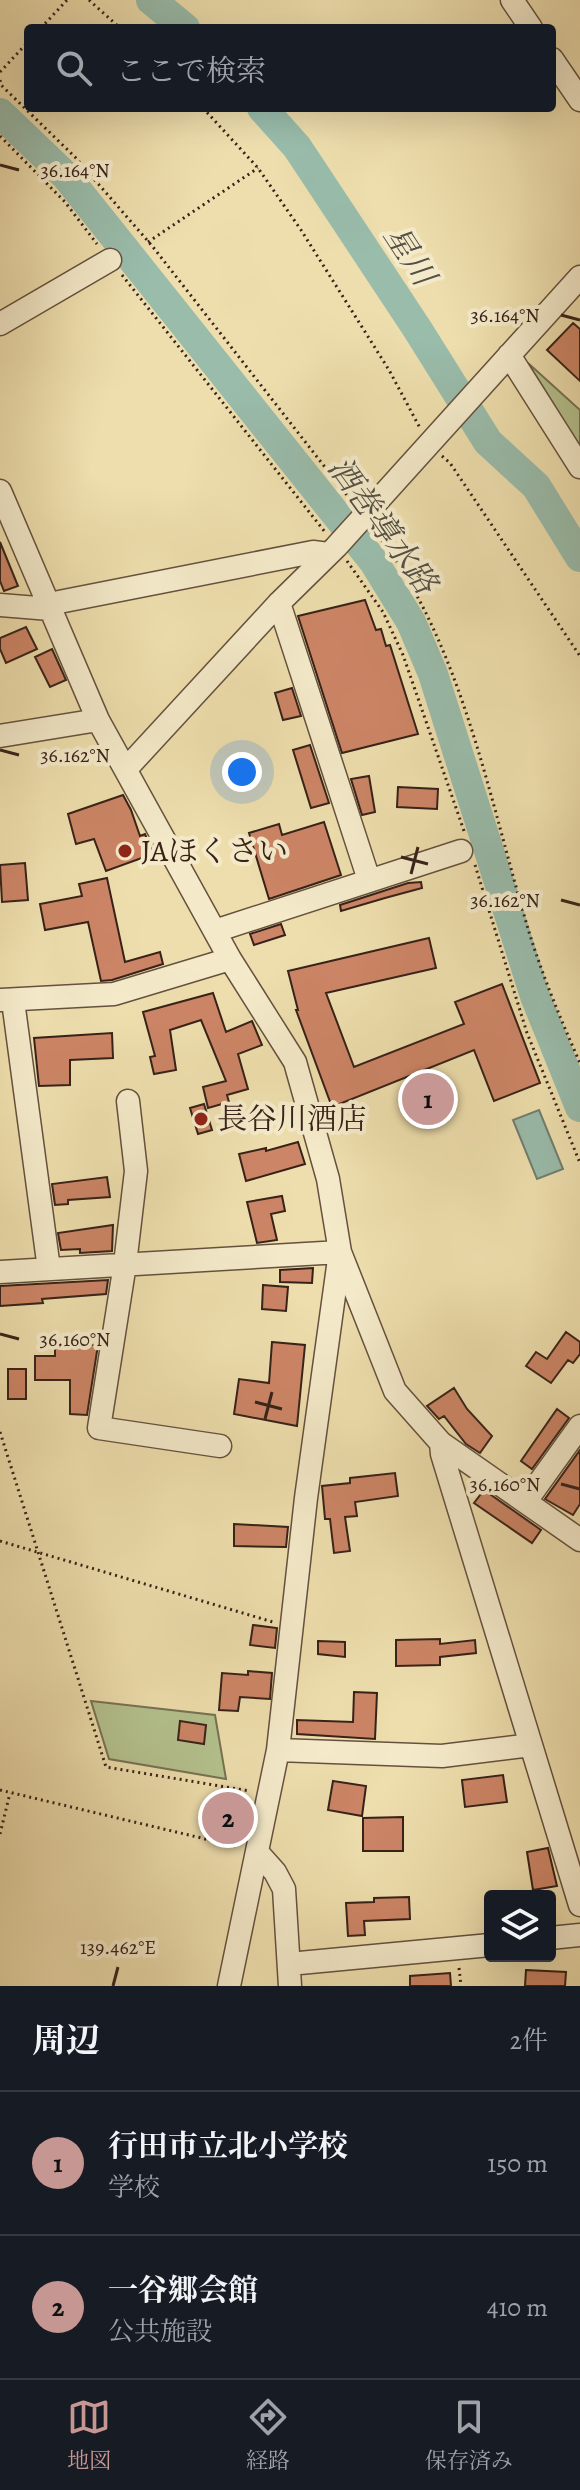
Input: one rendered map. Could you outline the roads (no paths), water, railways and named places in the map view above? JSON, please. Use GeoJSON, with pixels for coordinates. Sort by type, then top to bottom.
{"type":"FeatureCollection","features":[{"type":"Feature","properties":{"kind":"street"},"geometry":{"type":"LineString","coordinates":[[512,0],[528,24]]}},
{"type":"Feature","properties":{"kind":"street"},"geometry":{"type":"LineString","coordinates":[[556,65],[580,100]]}},
{"type":"Feature","properties":{"kind":"street"},"geometry":{"type":"LineString","coordinates":[[0,324],[110,260]]}},
{"type":"Feature","properties":{"kind":"street"},"geometry":{"type":"LineString","coordinates":[[126,769],[279,603],[334,549],[507,357],[576,289]]}},
{"type":"Feature","properties":{"kind":"street"},"geometry":{"type":"LineString","coordinates":[[507,357],[580,467]]}},
{"type":"Feature","properties":{"kind":"street"},"geometry":{"type":"LineString","coordinates":[[0,491],[98,720],[230,959],[295,1062],[328,1179],[340,1252],[395,1391],[441,1443],[580,1540]]}},
{"type":"Feature","properties":{"kind":"street"},"geometry":{"type":"LineString","coordinates":[[0,605],[50,609],[59,602],[334,549]]}},
{"type":"Feature","properties":{"kind":"street"},"geometry":{"type":"LineString","coordinates":[[279,603],[369,880]]}},
{"type":"Feature","properties":{"kind":"street"},"geometry":{"type":"LineString","coordinates":[[0,736],[98,720]]}},
{"type":"Feature","properties":{"kind":"street"},"geometry":{"type":"LineString","coordinates":[[215,931],[461,851]]}},
{"type":"Feature","properties":{"kind":"street"},"geometry":{"type":"LineString","coordinates":[[49,1269],[7,1000],[114,994],[230,959]]}},
{"type":"Feature","properties":{"kind":"street"},"geometry":{"type":"LineString","coordinates":[[128,1101],[136,1171],[99,1428],[220,1446]]}},
{"type":"Feature","properties":{"kind":"street"},"geometry":{"type":"LineString","coordinates":[[0,1272],[340,1252]]}},
{"type":"Feature","properties":{"kind":"street"},"geometry":{"type":"LineString","coordinates":[[229,1986],[278,1750],[306,1498],[340,1252]]}},
{"type":"Feature","properties":{"kind":"street"},"geometry":{"type":"LineString","coordinates":[[526,1501],[580,1426]]}},
{"type":"Feature","properties":{"kind":"street"},"geometry":{"type":"LineString","coordinates":[[441,1443],[580,1905]]}},
{"type":"Feature","properties":{"kind":"street"},"geometry":{"type":"LineString","coordinates":[[278,1750],[442,1756],[531,1745]]}},
{"type":"Feature","properties":{"kind":"street"},"geometry":{"type":"LineString","coordinates":[[258,1853],[275,1872],[284,1889],[289,1975],[484,1946]]}},
{"type":"Feature","properties":{"kind":"street"},"geometry":{"type":"LineString","coordinates":[[556,1937],[580,1935]]}},
{"type":"Feature","properties":{"kind":"waterway","name":"星川"},"geometry":{"type":"LineString","coordinates":[[151,0],[180,24]]}},
{"type":"Feature","properties":{"kind":"waterway","name":"星川"},"geometry":{"type":"LineString","coordinates":[[266,112],[297,147],[488,442],[536,486],[580,557]]}},
{"type":"Feature","properties":{"kind":"waterway","name":"酒巻導水路"},"geometry":{"type":"LineString","coordinates":[[0,113],[66,176],[374,562],[411,622],[433,674],[535,996],[580,1107]]}},
{"type":"Feature","properties":{"kind":"place","name":"JAほくさい"},"geometry":{"type":"Point","coordinates":[125,851]}},
{"type":"Feature","properties":{"kind":"place","name":"行田市立北小学校"},"geometry":{"type":"Point","coordinates":[428,1099]}},
{"type":"Feature","properties":{"kind":"place","name":"長谷川酒店"},"geometry":{"type":"Point","coordinates":[201,1119]}},
{"type":"Feature","properties":{"kind":"place","name":"一谷郷会館"},"geometry":{"type":"Point","coordinates":[228,1818]}}]}
